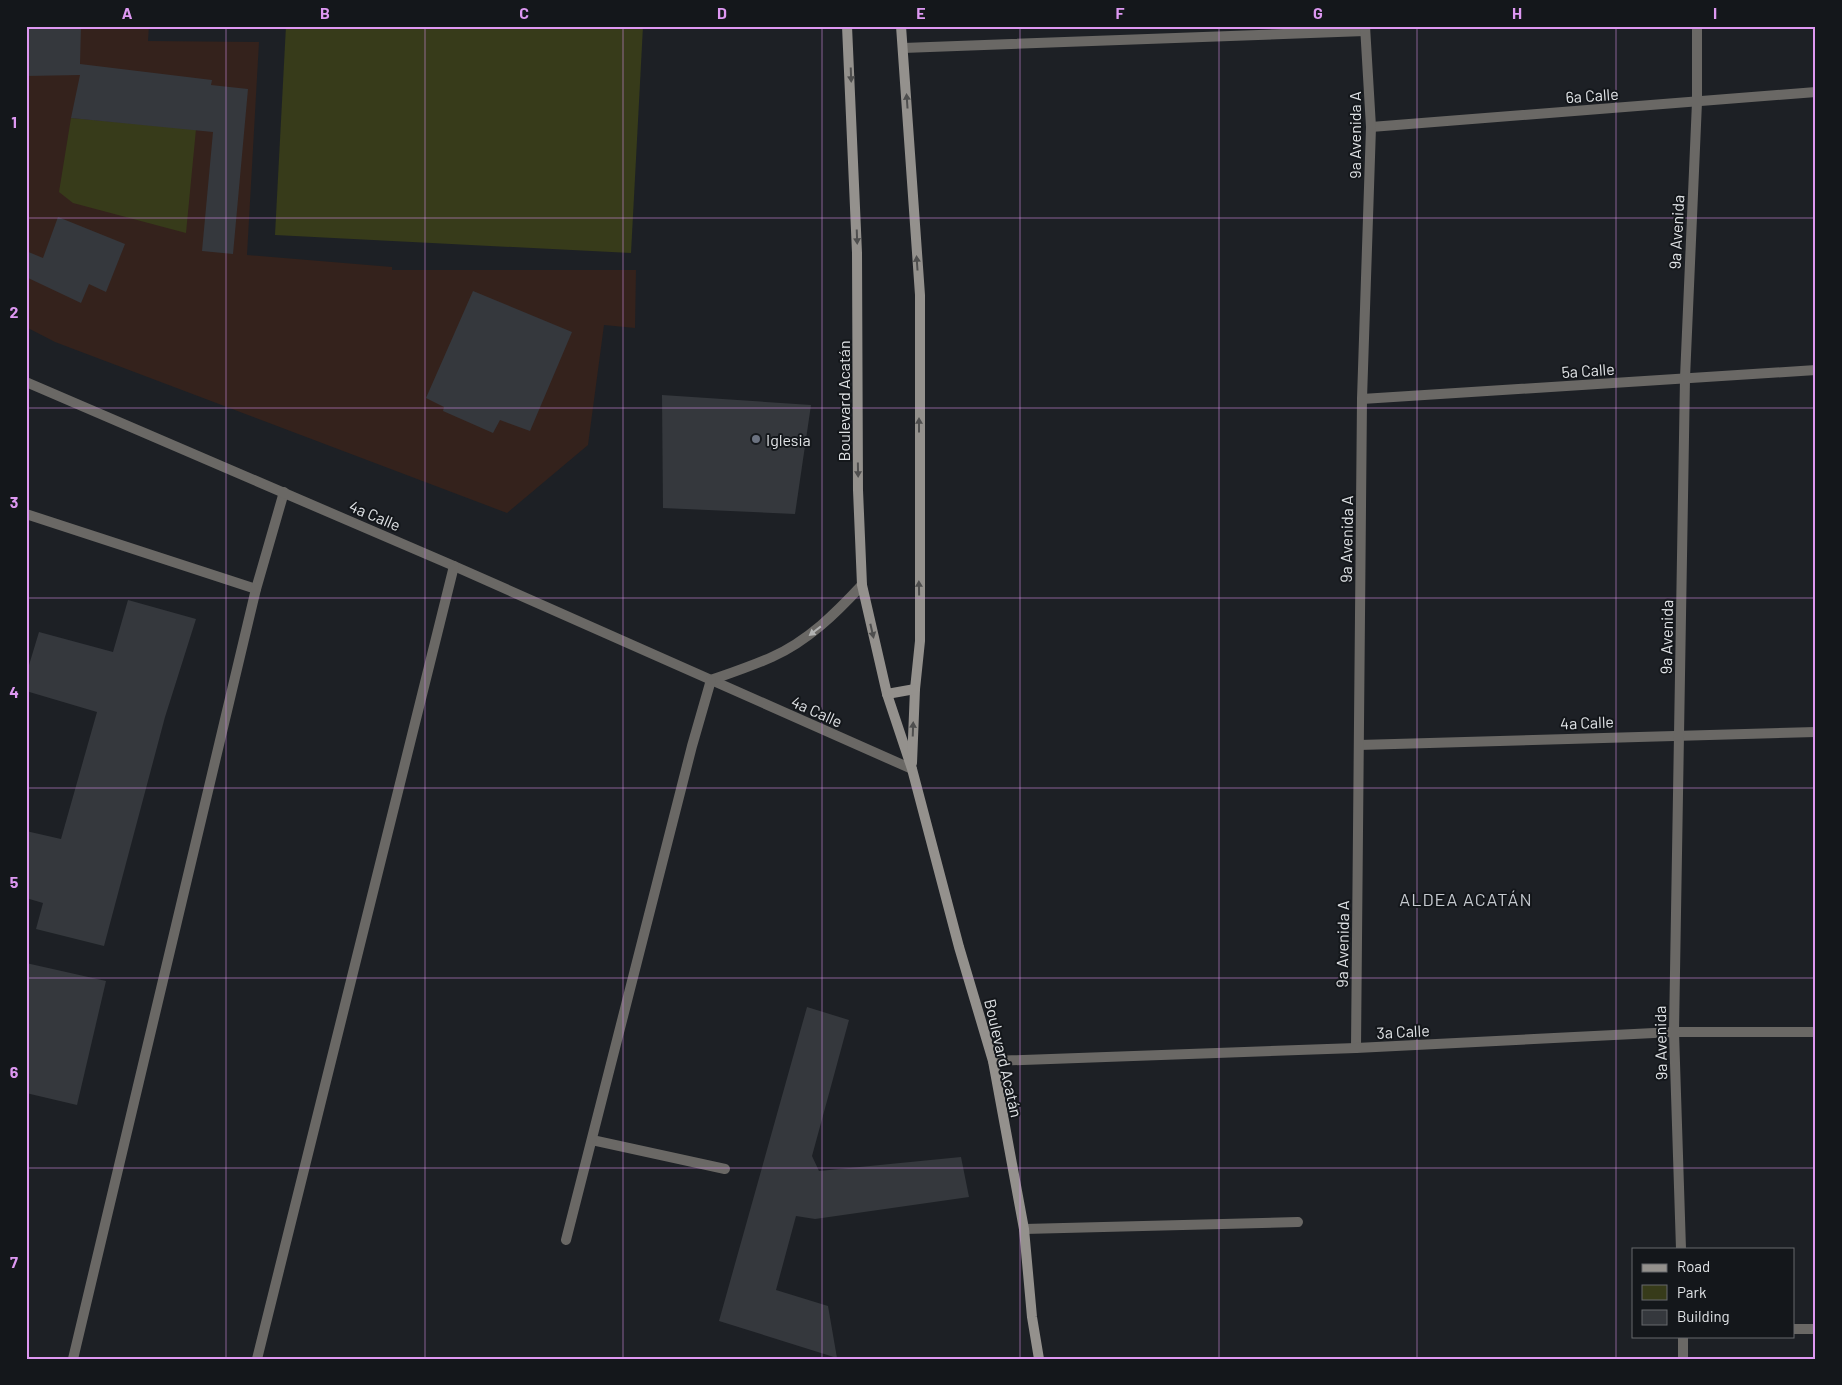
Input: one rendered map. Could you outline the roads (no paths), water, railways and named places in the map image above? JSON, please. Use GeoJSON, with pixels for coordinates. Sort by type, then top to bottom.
{"type":"FeatureCollection","features":[{"type":"Feature","properties":{"kind":"main road","name":"Boulevard Acatán"},"geometry":{"type":"LineString","coordinates":[[847,26],[858,253],[858,490],[862,584],[887,694],[912,769],[959,947],[992,1062],[1024,1229],[1032,1317],[1039,1359]]}},
{"type":"Feature","properties":{"kind":"main road","name":"Boulevard Acatán"},"geometry":{"type":"LineString","coordinates":[[902,26],[920,295],[920,641],[915,689],[912,769]]}},
{"type":"Feature","properties":{"kind":"main road"},"geometry":{"type":"LineString","coordinates":[[887,694],[915,689]]}},
{"type":"Feature","properties":{"kind":"street","name":"9a Avenida"},"geometry":{"type":"LineString","coordinates":[[1681,1248],[1674,1032],[1685,378],[1697,102],[1697,26]]}},
{"type":"Feature","properties":{"kind":"street"},"geometry":{"type":"LineString","coordinates":[[903,48],[1365,28]]}},
{"type":"Feature","properties":{"kind":"street","name":"9a Avenida A"},"geometry":{"type":"LineString","coordinates":[[1356,1048],[1362,399],[1371,127],[1365,28]]}},
{"type":"Feature","properties":{"kind":"street","name":"6a Calle"},"geometry":{"type":"LineString","coordinates":[[1371,127],[1816,92]]}},
{"type":"Feature","properties":{"kind":"street","name":"5a Calle"},"geometry":{"type":"LineString","coordinates":[[1362,399],[1816,370]]}},
{"type":"Feature","properties":{"kind":"street","name":"4a Calle"},"geometry":{"type":"LineString","coordinates":[[26,382],[454,566],[912,769]]}},
{"type":"Feature","properties":{"kind":"street"},"geometry":{"type":"LineString","coordinates":[[73,1359],[256,589],[284,492]]}},
{"type":"Feature","properties":{"kind":"street"},"geometry":{"type":"LineString","coordinates":[[26,514],[256,589]]}},
{"type":"Feature","properties":{"kind":"street"},"geometry":{"type":"LineString","coordinates":[[257,1359],[454,566]]}},
{"type":"Feature","properties":{"kind":"street"},"geometry":{"type":"LineString","coordinates":[[566,1240],[689,755],[711,680],[774,657],[811,634],[838,611],[862,584]]}},
{"type":"Feature","properties":{"kind":"street","name":"4a Calle"},"geometry":{"type":"LineString","coordinates":[[1359,745],[1679,734],[1816,732]]}},
{"type":"Feature","properties":{"kind":"street","name":"3a Calle"},"geometry":{"type":"LineString","coordinates":[[992,1062],[1356,1048],[1674,1032],[1816,1032]]}},
{"type":"Feature","properties":{"kind":"street"},"geometry":{"type":"LineString","coordinates":[[592,1140],[725,1169]]}},
{"type":"Feature","properties":{"kind":"street"},"geometry":{"type":"LineString","coordinates":[[1024,1229],[1298,1222]]}},
{"type":"Feature","properties":{"kind":"street"},"geometry":{"type":"LineString","coordinates":[[1794,1329],[1816,1329]]}},
{"type":"Feature","properties":{"kind":"street"},"geometry":{"type":"LineString","coordinates":[[1683,1338],[1683,1359]]}},
{"type":"Feature","properties":{"kind":"place","name":"Iglesia"},"geometry":{"type":"Point","coordinates":[756,439]}},
{"type":"Feature","properties":{"kind":"district","name":"ALDEA ACATÁN"},"geometry":{"type":"Point","coordinates":[1466,899]}}]}
